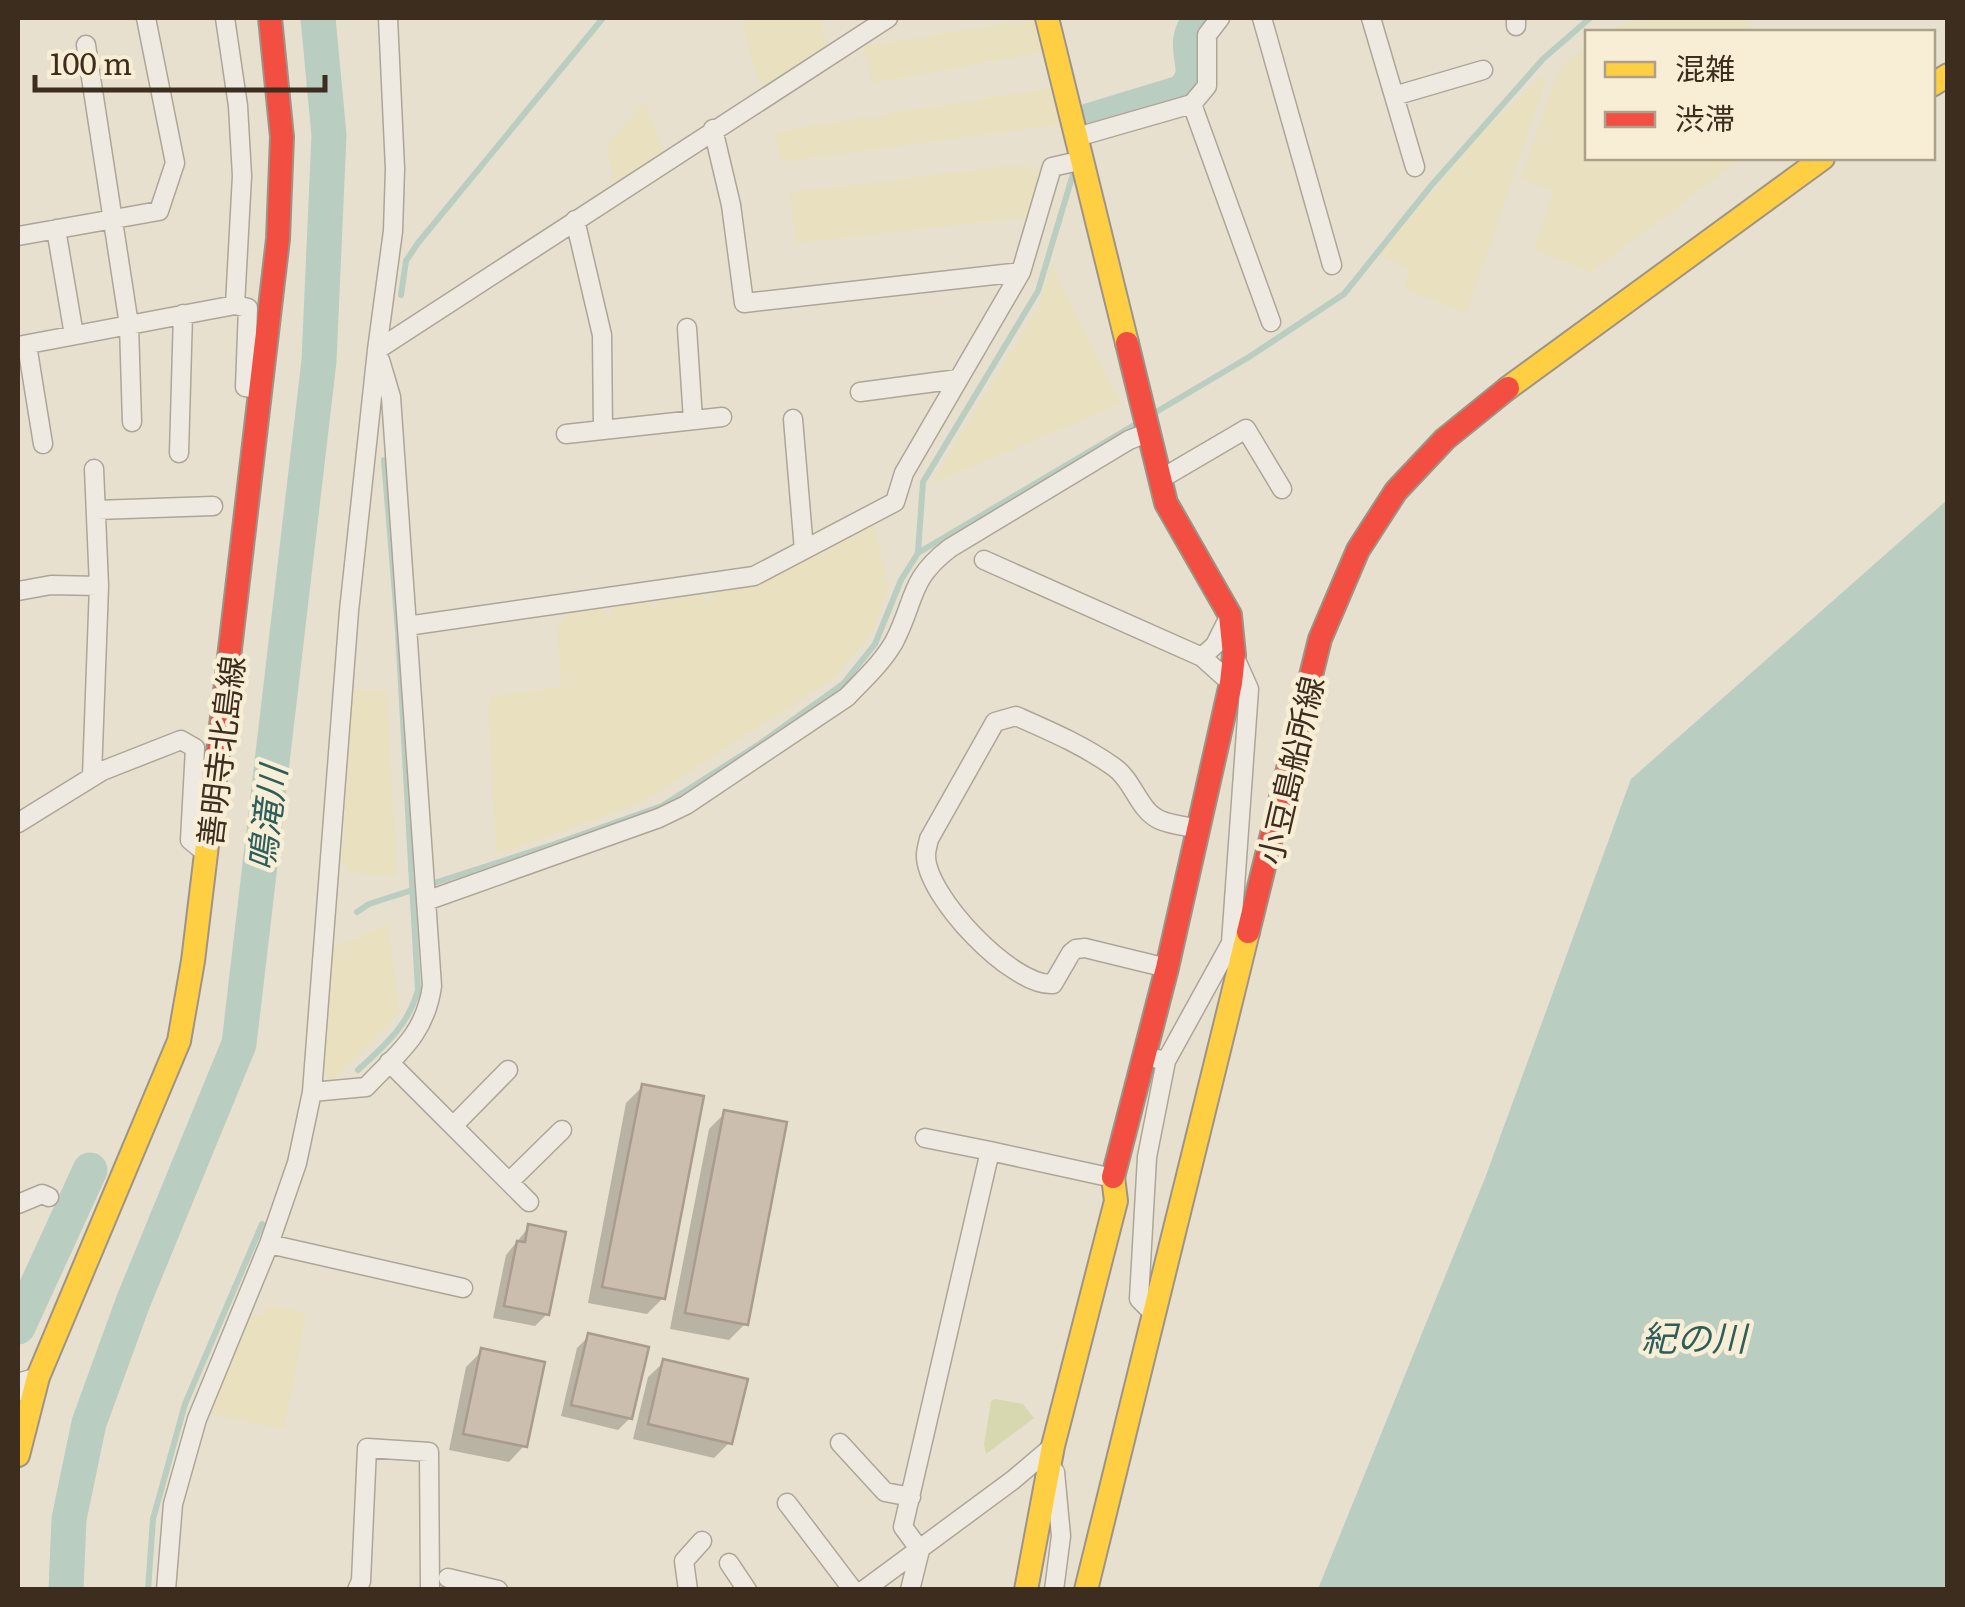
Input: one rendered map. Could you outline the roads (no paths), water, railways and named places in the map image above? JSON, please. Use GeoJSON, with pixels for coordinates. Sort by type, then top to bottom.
{"type":"FeatureCollection","features":[{"type":"Feature","properties":{"kind":"main road","name":"善明寺北島線"},"geometry":{"type":"LineString","coordinates":[[18,1455],[38,1377],[178,1041],[207,854],[278,240],[282,136],[270,18]]}},
{"type":"Feature","properties":{"kind":"main road"},"geometry":{"type":"LineString","coordinates":[[1026,1590],[1053,1446],[1116,1200],[1113,1178],[1156,1058],[1167,968],[1234,655],[1230,615],[1166,502],[1048,18]]}},
{"type":"Feature","properties":{"kind":"main road","name":"小豆島船所線"},"geometry":{"type":"LineString","coordinates":[[1086,1590],[1239,945],[1320,639],[1358,550],[1396,490],[1445,439],[1511,385],[1820,160]]}},
{"type":"Feature","properties":{"kind":"street"},"geometry":{"type":"LineString","coordinates":[[18,236],[159,211],[176,162],[146,18]]}},
{"type":"Feature","properties":{"kind":"street"},"geometry":{"type":"LineString","coordinates":[[225,18],[238,106],[242,176],[235,305]]}},
{"type":"Feature","properties":{"kind":"street"},"geometry":{"type":"LineString","coordinates":[[166,1590],[173,1504],[196,1420],[270,1244],[297,1163],[312,1092],[349,611],[376,350],[393,231],[395,184],[388,18]]}},
{"type":"Feature","properties":{"kind":"street"},"geometry":{"type":"LineString","coordinates":[[376,350],[888,18]]}},
{"type":"Feature","properties":{"kind":"street"},"geometry":{"type":"LineString","coordinates":[[407,626],[754,576],[894,502],[904,473],[1022,272],[1052,167],[1080,149],[1192,104],[1207,86],[1207,35],[1220,18]]}},
{"type":"Feature","properties":{"kind":"street"},"geometry":{"type":"LineString","coordinates":[[1262,18],[1332,266]]}},
{"type":"Feature","properties":{"kind":"street"},"geometry":{"type":"LineString","coordinates":[[1371,18],[1414,167]]}},
{"type":"Feature","properties":{"kind":"street"},"geometry":{"type":"LineString","coordinates":[[86,45],[130,324],[132,422]]}},
{"type":"Feature","properties":{"kind":"street"},"geometry":{"type":"LineString","coordinates":[[1394,96],[1483,70]]}},
{"type":"Feature","properties":{"kind":"street"},"geometry":{"type":"LineString","coordinates":[[1192,104],[1270,322]]}},
{"type":"Feature","properties":{"kind":"street"},"geometry":{"type":"LineString","coordinates":[[713,129],[731,204],[744,303],[1022,272]]}},
{"type":"Feature","properties":{"kind":"street"},"geometry":{"type":"LineString","coordinates":[[575,220],[602,335],[602,430]]}},
{"type":"Feature","properties":{"kind":"street"},"geometry":{"type":"LineString","coordinates":[[56,230],[74,335]]}},
{"type":"Feature","properties":{"kind":"street"},"geometry":{"type":"LineString","coordinates":[[43,444],[22,346],[235,305],[248,308],[245,387],[261,389]]}},
{"type":"Feature","properties":{"kind":"street"},"geometry":{"type":"LineString","coordinates":[[179,453],[184,314]]}},
{"type":"Feature","properties":{"kind":"street"},"geometry":{"type":"LineString","coordinates":[[686,328],[693,420]]}},
{"type":"Feature","properties":{"kind":"street"},"geometry":{"type":"LineString","coordinates":[[312,1092],[366,1086],[418,1032],[432,986],[391,397],[376,350]]}},
{"type":"Feature","properties":{"kind":"street"},"geometry":{"type":"LineString","coordinates":[[860,392],[958,379]]}},
{"type":"Feature","properties":{"kind":"street"},"geometry":{"type":"LineString","coordinates":[[566,434],[722,417]]}},
{"type":"Feature","properties":{"kind":"street"},"geometry":{"type":"LineString","coordinates":[[792,420],[804,550]]}},
{"type":"Feature","properties":{"kind":"street"},"geometry":{"type":"LineString","coordinates":[[426,892],[659,818],[686,805],[847,697],[893,643],[916,584],[928,566],[950,548],[1097,460],[1144,422]]}},
{"type":"Feature","properties":{"kind":"street"},"geometry":{"type":"LineString","coordinates":[[1160,480],[1246,429],[1282,489]]}},
{"type":"Feature","properties":{"kind":"street"},"geometry":{"type":"LineString","coordinates":[[92,776],[99,586],[94,469]]}},
{"type":"Feature","properties":{"kind":"street"},"geometry":{"type":"LineString","coordinates":[[96,510],[213,506]]}},
{"type":"Feature","properties":{"kind":"street"},"geometry":{"type":"LineString","coordinates":[[984,560],[1202,657],[1231,683]]}},
{"type":"Feature","properties":{"kind":"street"},"geometry":{"type":"LineString","coordinates":[[18,592],[51,585],[99,586]]}},
{"type":"Feature","properties":{"kind":"street"},"geometry":{"type":"LineString","coordinates":[[1202,657],[1214,645],[1230,615]]}},
{"type":"Feature","properties":{"kind":"street"},"geometry":{"type":"LineString","coordinates":[[1154,1315],[1140,1299],[1140,1282],[1156,1058],[1239,945],[1249,689],[1234,655]]}},
{"type":"Feature","properties":{"kind":"street"},"geometry":{"type":"LineString","coordinates":[[1167,968],[1085,948],[1070,954],[1053,984],[1026,979],[1008,967],[946,905],[925,856],[929,839],[995,722],[1016,716],[1072,741],[1118,769],[1148,812],[1162,820],[1199,828]]}},
{"type":"Feature","properties":{"kind":"street"},"geometry":{"type":"LineString","coordinates":[[18,823],[92,776],[180,740],[196,748],[190,840],[207,854]]}},
{"type":"Feature","properties":{"kind":"street"},"geometry":{"type":"LineString","coordinates":[[390,1062],[529,1202]]}},
{"type":"Feature","properties":{"kind":"street"},"geometry":{"type":"LineString","coordinates":[[453,1126],[508,1070]]}},
{"type":"Feature","properties":{"kind":"street"},"geometry":{"type":"LineString","coordinates":[[509,1182],[562,1130]]}},
{"type":"Feature","properties":{"kind":"street"},"geometry":{"type":"LineString","coordinates":[[925,1138],[1113,1178]]}},
{"type":"Feature","properties":{"kind":"street"},"geometry":{"type":"LineString","coordinates":[[920,1550],[903,1527],[990,1152]]}},
{"type":"Feature","properties":{"kind":"street"},"geometry":{"type":"LineString","coordinates":[[18,1204],[42,1194],[49,1197]]}},
{"type":"Feature","properties":{"kind":"street"},"geometry":{"type":"LineString","coordinates":[[270,1244],[463,1288]]}},
{"type":"Feature","properties":{"kind":"street"},"geometry":{"type":"LineString","coordinates":[[18,1392],[22,1382],[38,1377]]}},
{"type":"Feature","properties":{"kind":"street"},"geometry":{"type":"LineString","coordinates":[[840,1443],[885,1492],[911,1498]]}},
{"type":"Feature","properties":{"kind":"street"},"geometry":{"type":"LineString","coordinates":[[864,1590],[1053,1446]]}},
{"type":"Feature","properties":{"kind":"street"},"geometry":{"type":"LineString","coordinates":[[1053,1446],[1060,1536],[1054,1590]]}},
{"type":"Feature","properties":{"kind":"street"},"geometry":{"type":"LineString","coordinates":[[357,1590],[361,1581],[368,1448],[430,1452],[430,1590]]}},
{"type":"Feature","properties":{"kind":"street"},"geometry":{"type":"LineString","coordinates":[[786,1503],[853,1590]]}},
{"type":"Feature","properties":{"kind":"street"},"geometry":{"type":"LineString","coordinates":[[688,1590],[684,1561],[702,1542]]}},
{"type":"Feature","properties":{"kind":"street"},"geometry":{"type":"LineString","coordinates":[[910,1590],[920,1550]]}},
{"type":"Feature","properties":{"kind":"street"},"geometry":{"type":"LineString","coordinates":[[728,1563],[747,1590]]}},
{"type":"Feature","properties":{"kind":"street"},"geometry":{"type":"LineString","coordinates":[[448,1578],[493,1589]]}},
{"type":"Feature","properties":{"kind":"water","name":"紀の川"},"geometry":{"type":"Polygon","coordinates":[[[1947,500],[1947,1589],[1318,1589],[1485,1178],[1631,779],[1947,500]]]}},
{"type":"Feature","properties":{"kind":"waterway","name":"鳴滝川"},"geometry":{"type":"LineString","coordinates":[[66,1590],[69,1519],[89,1423],[133,1302],[239,1044],[319,361],[329,135],[318,18]]}},
{"type":"Feature","properties":{"kind":"waterway"},"geometry":{"type":"LineString","coordinates":[[401,295],[406,261],[418,243],[603,18]]}},
{"type":"Feature","properties":{"kind":"waterway"},"geometry":{"type":"LineString","coordinates":[[1088,121],[1180,93],[1192,76],[1191,40],[1202,18]]}},
{"type":"Feature","properties":{"kind":"waterway"},"geometry":{"type":"LineString","coordinates":[[1151,415],[1344,294],[1430,187],[1543,59],[1590,18]]}},
{"type":"Feature","properties":{"kind":"waterway"},"geometry":{"type":"LineString","coordinates":[[918,552],[923,482],[1038,291],[1073,174]]}},
{"type":"Feature","properties":{"kind":"waterway"},"geometry":{"type":"LineString","coordinates":[[357,912],[369,904],[662,806],[758,745],[843,684],[875,644],[901,580],[918,553],[1141,421]]}},
{"type":"Feature","properties":{"kind":"waterway"},"geometry":{"type":"LineString","coordinates":[[358,1070],[402,1025],[418,990],[398,631],[384,460]]}},
{"type":"Feature","properties":{"kind":"waterway"},"geometry":{"type":"LineString","coordinates":[[18,1327],[90,1170]]}},
{"type":"Feature","properties":{"kind":"waterway"},"geometry":{"type":"LineString","coordinates":[[148,1590],[153,1519],[185,1404],[262,1224]]}}]}
